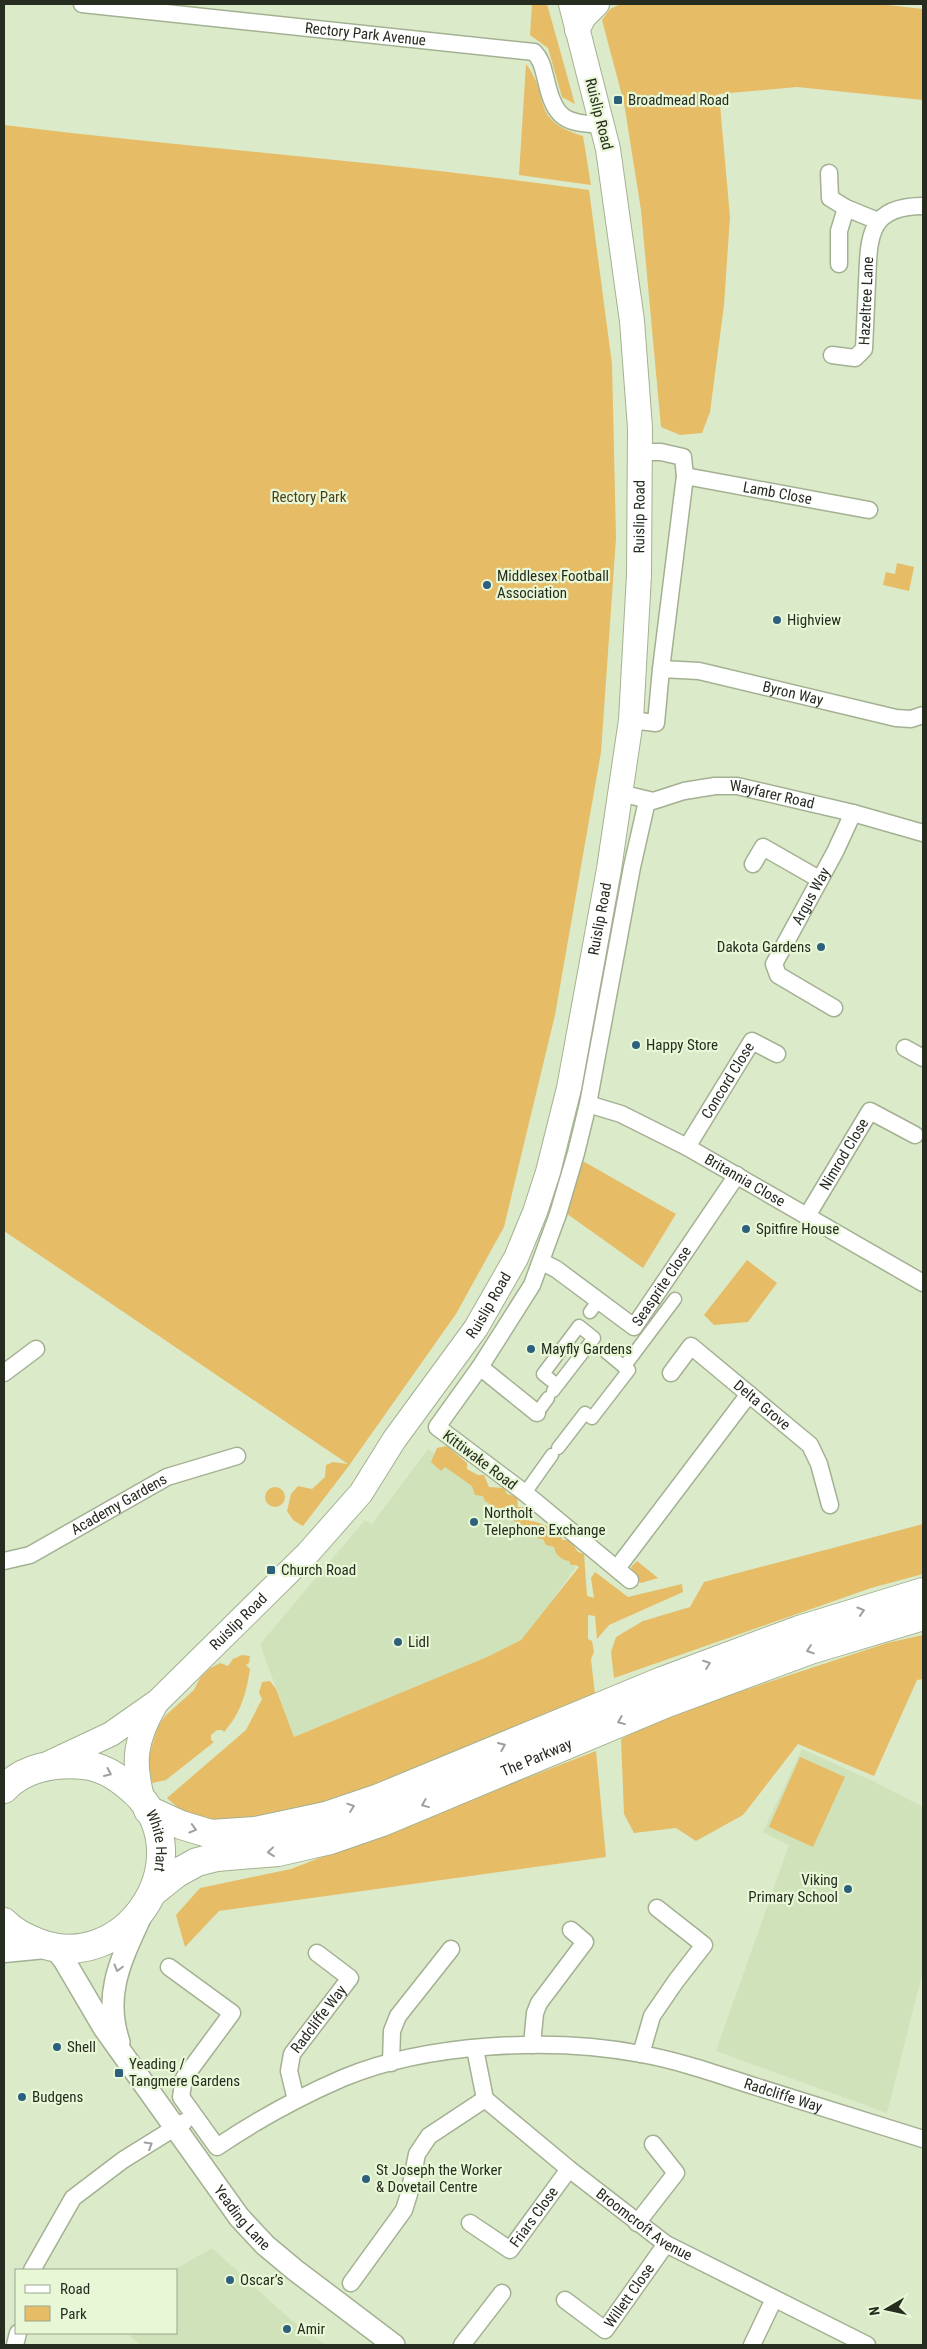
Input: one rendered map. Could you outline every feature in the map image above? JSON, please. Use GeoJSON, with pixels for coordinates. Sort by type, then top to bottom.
{"type":"FeatureCollection","features":[{"type":"Feature","properties":{"kind":"highway","name":"The Parkway"},"geometry":{"type":"LineString","coordinates":[[145,1806],[181,1825],[211,1834],[255,1831],[326,1816],[565,1732],[664,1692],[799,1630],[923,1592]]}},
{"type":"Feature","properties":{"kind":"highway","name":"The Parkway"},"geometry":{"type":"LineString","coordinates":[[664,1692],[923,1616]]}},
{"type":"Feature","properties":{"kind":"highway","name":"The Parkway"},"geometry":{"type":"LineString","coordinates":[[149,1900],[177,1873],[197,1862],[217,1857],[278,1852],[330,1840],[382,1822],[565,1732]]}},
{"type":"Feature","properties":{"kind":"highway","name":"White Hart"},"geometry":{"type":"LineString","coordinates":[[4,1922],[26,1938],[49,1946],[82,1948],[106,1940],[128,1926],[149,1900],[160,1859],[159,1839],[145,1806],[130,1786],[113,1775],[91,1766],[67,1763],[19,1777]]}},
{"type":"Feature","properties":{"kind":"main road","name":"Ruislip Road"},"geometry":{"type":"LineString","coordinates":[[19,1777],[111,1734],[158,1701],[308,1553],[361,1493],[394,1440],[476,1328],[516,1258],[535,1212],[548,1172],[569,1088],[607,878],[620,793],[631,720],[639,575],[640,452],[632,321],[608,148],[570,4]]}},
{"type":"Feature","properties":{"kind":"main road"},"geometry":{"type":"LineString","coordinates":[[577,30],[584,17],[597,4]]}},
{"type":"Feature","properties":{"kind":"main road","name":"Ruislip Road"},"geometry":{"type":"LineString","coordinates":[[145,1806],[136,1770],[137,1744],[158,1701]]}},
{"type":"Feature","properties":{"kind":"main road"},"geometry":{"type":"LineString","coordinates":[[4,1949],[49,1946]]}},
{"type":"Feature","properties":{"kind":"street","name":"Rectory Park Avenue"},"geometry":{"type":"LineString","coordinates":[[82,4],[534,52],[541,59],[548,90],[556,108],[565,119],[576,124],[603,125]]}},
{"type":"Feature","properties":{"kind":"street"},"geometry":{"type":"LineString","coordinates":[[829,173],[830,198],[846,208],[878,221],[890,212],[907,206],[923,206]]}},
{"type":"Feature","properties":{"kind":"street","name":"Hazeltree Lane"},"geometry":{"type":"LineString","coordinates":[[839,264],[839,231],[846,208]]}},
{"type":"Feature","properties":{"kind":"street","name":"Hazeltree Lane"},"geometry":{"type":"LineString","coordinates":[[832,355],[855,358],[864,349],[868,240],[878,221]]}},
{"type":"Feature","properties":{"kind":"street"},"geometry":{"type":"LineString","coordinates":[[631,720],[656,723],[685,476],[682,457],[661,452],[640,452]]}},
{"type":"Feature","properties":{"kind":"street","name":"Lamb Close"},"geometry":{"type":"LineString","coordinates":[[685,476],[869,510]]}},
{"type":"Feature","properties":{"kind":"street","name":"Byron Way"},"geometry":{"type":"LineString","coordinates":[[661,669],[699,671],[896,718],[911,719],[923,716]]}},
{"type":"Feature","properties":{"kind":"street","name":"Wayfarer Road"},"geometry":{"type":"LineString","coordinates":[[620,793],[647,801],[660,800],[684,791],[715,786],[736,786],[853,813],[923,833]]}},
{"type":"Feature","properties":{"kind":"street"},"geometry":{"type":"LineString","coordinates":[[553,1391],[543,1374],[580,1325],[594,1338],[537,1413],[480,1367],[532,1286],[542,1262],[576,1153],[588,1104],[632,867],[647,801]]}},
{"type":"Feature","properties":{"kind":"street","name":"Argus Way"},"geometry":{"type":"LineString","coordinates":[[834,1008],[778,975],[774,964],[835,852],[853,813]]}},
{"type":"Feature","properties":{"kind":"street"},"geometry":{"type":"LineString","coordinates":[[753,864],[763,847],[820,879]]}},
{"type":"Feature","properties":{"kind":"street","name":"Concord Close"},"geometry":{"type":"LineString","coordinates":[[687,1146],[752,1041],[777,1054]]}},
{"type":"Feature","properties":{"kind":"street"},"geometry":{"type":"LineString","coordinates":[[905,1048],[923,1058]]}},
{"type":"Feature","properties":{"kind":"street","name":"Britannia Close"},"geometry":{"type":"LineString","coordinates":[[588,1104],[621,1114],[687,1146],[923,1283]]}},
{"type":"Feature","properties":{"kind":"street","name":"Nimrod Close"},"geometry":{"type":"LineString","coordinates":[[807,1216],[870,1111],[915,1135]]}},
{"type":"Feature","properties":{"kind":"street","name":"Seasprite Close"},"geometry":{"type":"LineString","coordinates":[[542,1262],[556,1269],[594,1306],[634,1327],[737,1175]]}},
{"type":"Feature","properties":{"kind":"street"},"geometry":{"type":"LineString","coordinates":[[624,1366],[675,1299]]}},
{"type":"Feature","properties":{"kind":"street"},"geometry":{"type":"LineString","coordinates":[[476,1328],[495,1344]]}},
{"type":"Feature","properties":{"kind":"street","name":"Delta Grove"},"geometry":{"type":"LineString","coordinates":[[671,1373],[691,1346],[810,1445],[819,1464],[830,1505]]}},
{"type":"Feature","properties":{"kind":"street"},"geometry":{"type":"LineString","coordinates":[[4,1372],[36,1349]]}},
{"type":"Feature","properties":{"kind":"street"},"geometry":{"type":"LineString","coordinates":[[525,1493],[585,1412],[592,1418],[629,1370],[606,1352]]}},
{"type":"Feature","properties":{"kind":"street","name":"Kittiwake Road"},"geometry":{"type":"LineString","coordinates":[[480,1367],[437,1427],[525,1493],[618,1567],[630,1580]]}},
{"type":"Feature","properties":{"kind":"street"},"geometry":{"type":"LineString","coordinates":[[618,1567],[748,1394]]}},
{"type":"Feature","properties":{"kind":"street","name":"Academy Gardens"},"geometry":{"type":"LineString","coordinates":[[4,1562],[30,1555],[167,1477],[237,1456]]}},
{"type":"Feature","properties":{"kind":"street","name":"Yeading Lane"},"geometry":{"type":"LineString","coordinates":[[124,2057],[113,2025],[112,1991],[120,1960],[149,1900]]}},
{"type":"Feature","properties":{"kind":"street"},"geometry":{"type":"LineString","coordinates":[[641,2054],[652,2016],[704,1945],[657,1908]]}},
{"type":"Feature","properties":{"kind":"street"},"geometry":{"type":"LineString","coordinates":[[532,2044],[535,2013],[539,2003],[585,1942],[571,1930]]}},
{"type":"Feature","properties":{"kind":"street","name":"Yeading Lane"},"geometry":{"type":"LineString","coordinates":[[49,1946],[64,1960],[104,2028],[174,2130],[239,2217],[265,2245],[295,2270],[394,2345]]}},
{"type":"Feature","properties":{"kind":"street"},"geometry":{"type":"LineString","coordinates":[[391,2063],[392,2032],[398,2016],[451,1949]]}},
{"type":"Feature","properties":{"kind":"street","name":"Radcliffe Way"},"geometry":{"type":"LineString","coordinates":[[296,2100],[289,2071],[292,2054],[350,1978],[317,1953]]}},
{"type":"Feature","properties":{"kind":"street","name":"Radcliffe Way"},"geometry":{"type":"LineString","coordinates":[[169,1967],[232,2013],[184,2078],[181,2098],[217,2147],[250,2125],[296,2100],[345,2078],[391,2063],[475,2049],[532,2044],[585,2046],[641,2054],[686,2064],[923,2139]]}},
{"type":"Feature","properties":{"kind":"street"},"geometry":{"type":"LineString","coordinates":[[351,2283],[404,2210],[417,2154],[429,2136],[485,2098],[475,2049]]}},
{"type":"Feature","properties":{"kind":"street","name":"Broomcroft Avenue"},"geometry":{"type":"LineString","coordinates":[[485,2098],[637,2224],[666,2244],[867,2345]]}},
{"type":"Feature","properties":{"kind":"street"},"geometry":{"type":"LineString","coordinates":[[33,2269],[73,2198],[123,2160],[174,2130],[194,2114]]}},
{"type":"Feature","properties":{"kind":"street"},"geometry":{"type":"LineString","coordinates":[[637,2224],[676,2173],[653,2144]]}},
{"type":"Feature","properties":{"kind":"street","name":"Friars Close"},"geometry":{"type":"LineString","coordinates":[[470,2223],[510,2250],[569,2169]]}},
{"type":"Feature","properties":{"kind":"street","name":"Willett Close"},"geometry":{"type":"LineString","coordinates":[[565,2300],[605,2330],[666,2244]]}},
{"type":"Feature","properties":{"kind":"street"},"geometry":{"type":"LineString","coordinates":[[462,2345],[502,2293]]}},
{"type":"Feature","properties":{"kind":"street"},"geometry":{"type":"LineString","coordinates":[[752,2345],[774,2299]]}},
{"type":"Feature","properties":{"kind":"shaded area"},"geometry":{"type":"Polygon","coordinates":[[[428,1449],[582,1558],[549,1605],[521,1640],[487,1657],[294,1737],[260,1644],[365,1520],[372,1524],[428,1449]]]}},
{"type":"Feature","properties":{"kind":"shaded area","name":"Viking Primary School"},"geometry":{"type":"Polygon","coordinates":[[[802,1749],[875,1782],[923,1807],[923,1971],[887,2113],[716,2051],[789,1845],[763,1832],[802,1749]]]}},
{"type":"Feature","properties":{"kind":"shaded area"},"geometry":{"type":"Polygon","coordinates":[[[212,2248],[291,2320],[326,2345],[140,2345],[130,2334],[178,2334],[178,2269],[176,2269],[212,2248]]]}},
{"type":"Feature","properties":{"kind":"green space"},"geometry":{"type":"Polygon","coordinates":[[[532,4],[547,4],[575,104],[562,97],[548,48],[530,35],[532,4]]]}},
{"type":"Feature","properties":{"kind":"green space"},"geometry":{"type":"Polygon","coordinates":[[[621,4],[878,4],[923,9],[923,100],[797,87],[719,94],[730,217],[724,305],[710,412],[702,433],[680,435],[661,427],[641,210],[624,103],[602,20],[610,9],[621,4]]]}},
{"type":"Feature","properties":{"kind":"green space"},"geometry":{"type":"Polygon","coordinates":[[[526,64],[534,76],[548,115],[566,129],[583,136],[591,185],[519,175],[526,64]]]}},
{"type":"Feature","properties":{"kind":"green space","name":"Rectory Park"},"geometry":{"type":"Polygon","coordinates":[[[4,125],[443,171],[589,190],[612,364],[616,538],[601,752],[555,1015],[504,1227],[456,1314],[348,1467],[303,1526],[293,1520],[287,1511],[291,1494],[298,1486],[312,1489],[325,1477],[326,1465],[333,1462],[348,1464],[4,1231],[4,125]]]}},
{"type":"Feature","properties":{"kind":"green space"},"geometry":{"type":"Polygon","coordinates":[[[897,563],[914,567],[909,591],[883,585],[886,572],[895,574],[897,563]]]}},
{"type":"Feature","properties":{"kind":"green space"},"geometry":{"type":"Polygon","coordinates":[[[581,1160],[676,1214],[643,1268],[563,1211],[581,1160]]]}},
{"type":"Feature","properties":{"kind":"green space"},"geometry":{"type":"Polygon","coordinates":[[[747,1260],[777,1283],[748,1322],[714,1325],[704,1315],[747,1260]]]}},
{"type":"Feature","properties":{"kind":"green space"},"geometry":{"type":"Polygon","coordinates":[[[447,1446],[467,1463],[467,1469],[478,1475],[484,1475],[489,1487],[504,1488],[507,1494],[517,1497],[518,1507],[526,1507],[529,1521],[558,1529],[562,1540],[570,1540],[578,1552],[584,1554],[587,1596],[594,1598],[591,1578],[595,1572],[628,1597],[682,1584],[683,1592],[609,1625],[597,1639],[595,1616],[588,1615],[588,1639],[592,1641],[594,1652],[591,1659],[595,1695],[377,1793],[245,1826],[192,1820],[167,1798],[246,1730],[262,1699],[259,1693],[262,1682],[270,1681],[276,1689],[294,1737],[487,1657],[521,1640],[579,1567],[571,1565],[569,1561],[559,1557],[554,1547],[546,1545],[543,1539],[539,1539],[524,1525],[518,1526],[513,1519],[504,1516],[499,1510],[485,1501],[483,1496],[475,1495],[472,1486],[445,1467],[441,1471],[431,1462],[437,1448],[447,1446]]]}},
{"type":"Feature","properties":{"kind":"green space"},"geometry":{"type":"Polygon","coordinates":[[[275,1487],[282,1490],[285,1497],[282,1504],[275,1507],[268,1504],[265,1497],[268,1490],[275,1487]]]}},
{"type":"Feature","properties":{"kind":"green space"},"geometry":{"type":"Polygon","coordinates":[[[923,1524],[923,1574],[871,1588],[614,1678],[611,1652],[616,1637],[643,1621],[690,1607],[704,1582],[923,1524]]]}},
{"type":"Feature","properties":{"kind":"green space"},"geometry":{"type":"Polygon","coordinates":[[[637,1561],[658,1578],[641,1583],[635,1578],[631,1567],[637,1561]]]}},
{"type":"Feature","properties":{"kind":"green space"},"geometry":{"type":"Polygon","coordinates":[[[923,1635],[923,1679],[917,1680],[874,1776],[798,1744],[743,1815],[696,1841],[676,1828],[634,1833],[624,1814],[621,1739],[666,1716],[887,1643],[923,1635]]]}},
{"type":"Feature","properties":{"kind":"green space"},"geometry":{"type":"Polygon","coordinates":[[[242,1655],[250,1656],[249,1663],[246,1665],[250,1669],[242,1703],[235,1718],[224,1732],[217,1730],[211,1735],[211,1740],[214,1742],[166,1780],[152,1783],[148,1759],[158,1726],[166,1715],[194,1690],[200,1678],[209,1669],[220,1663],[228,1666],[233,1659],[242,1655]]]}},
{"type":"Feature","properties":{"kind":"green space"},"geometry":{"type":"Polygon","coordinates":[[[596,1751],[606,1857],[219,1911],[185,1947],[176,1915],[200,1888],[291,1869],[596,1751]]]}},
{"type":"Feature","properties":{"kind":"green space"},"geometry":{"type":"Polygon","coordinates":[[[800,1757],[845,1777],[813,1847],[769,1827],[800,1757]]]}},
{"type":"Feature","properties":{"kind":"place","name":"Broadmead Road"},"geometry":{"type":"Point","coordinates":[618,100]}},
{"type":"Feature","properties":{"kind":"place","name":"Middlesex Football Association"},"geometry":{"type":"Point","coordinates":[487,585]}},
{"type":"Feature","properties":{"kind":"place","name":"Highview"},"geometry":{"type":"Point","coordinates":[777,620]}},
{"type":"Feature","properties":{"kind":"place","name":"Dakota Gardens"},"geometry":{"type":"Point","coordinates":[821,947]}},
{"type":"Feature","properties":{"kind":"place","name":"Happy Store"},"geometry":{"type":"Point","coordinates":[636,1045]}},
{"type":"Feature","properties":{"kind":"place","name":"Spitfire House"},"geometry":{"type":"Point","coordinates":[746,1229]}},
{"type":"Feature","properties":{"kind":"place","name":"Mayfly Gardens"},"geometry":{"type":"Point","coordinates":[531,1349]}},
{"type":"Feature","properties":{"kind":"place","name":"Northolt Telephone Exchange"},"geometry":{"type":"Point","coordinates":[474,1522]}},
{"type":"Feature","properties":{"kind":"place","name":"Church Road"},"geometry":{"type":"Point","coordinates":[271,1570]}},
{"type":"Feature","properties":{"kind":"place","name":"Lidl"},"geometry":{"type":"Point","coordinates":[398,1642]}},
{"type":"Feature","properties":{"kind":"place","name":"Viking Primary School"},"geometry":{"type":"Point","coordinates":[848,1889]}},
{"type":"Feature","properties":{"kind":"place","name":"Shell"},"geometry":{"type":"Point","coordinates":[57,2047]}},
{"type":"Feature","properties":{"kind":"place","name":"Yeading / Tangmere Gardens"},"geometry":{"type":"Point","coordinates":[119,2073]}},
{"type":"Feature","properties":{"kind":"place","name":"Budgens"},"geometry":{"type":"Point","coordinates":[22,2097]}},
{"type":"Feature","properties":{"kind":"place","name":"St Joseph the Worker & Dovetail Centre"},"geometry":{"type":"Point","coordinates":[366,2179]}},
{"type":"Feature","properties":{"kind":"place","name":"Oscar’s"},"geometry":{"type":"Point","coordinates":[230,2280]}},
{"type":"Feature","properties":{"kind":"place","name":"Amir"},"geometry":{"type":"Point","coordinates":[287,2329]}}]}
